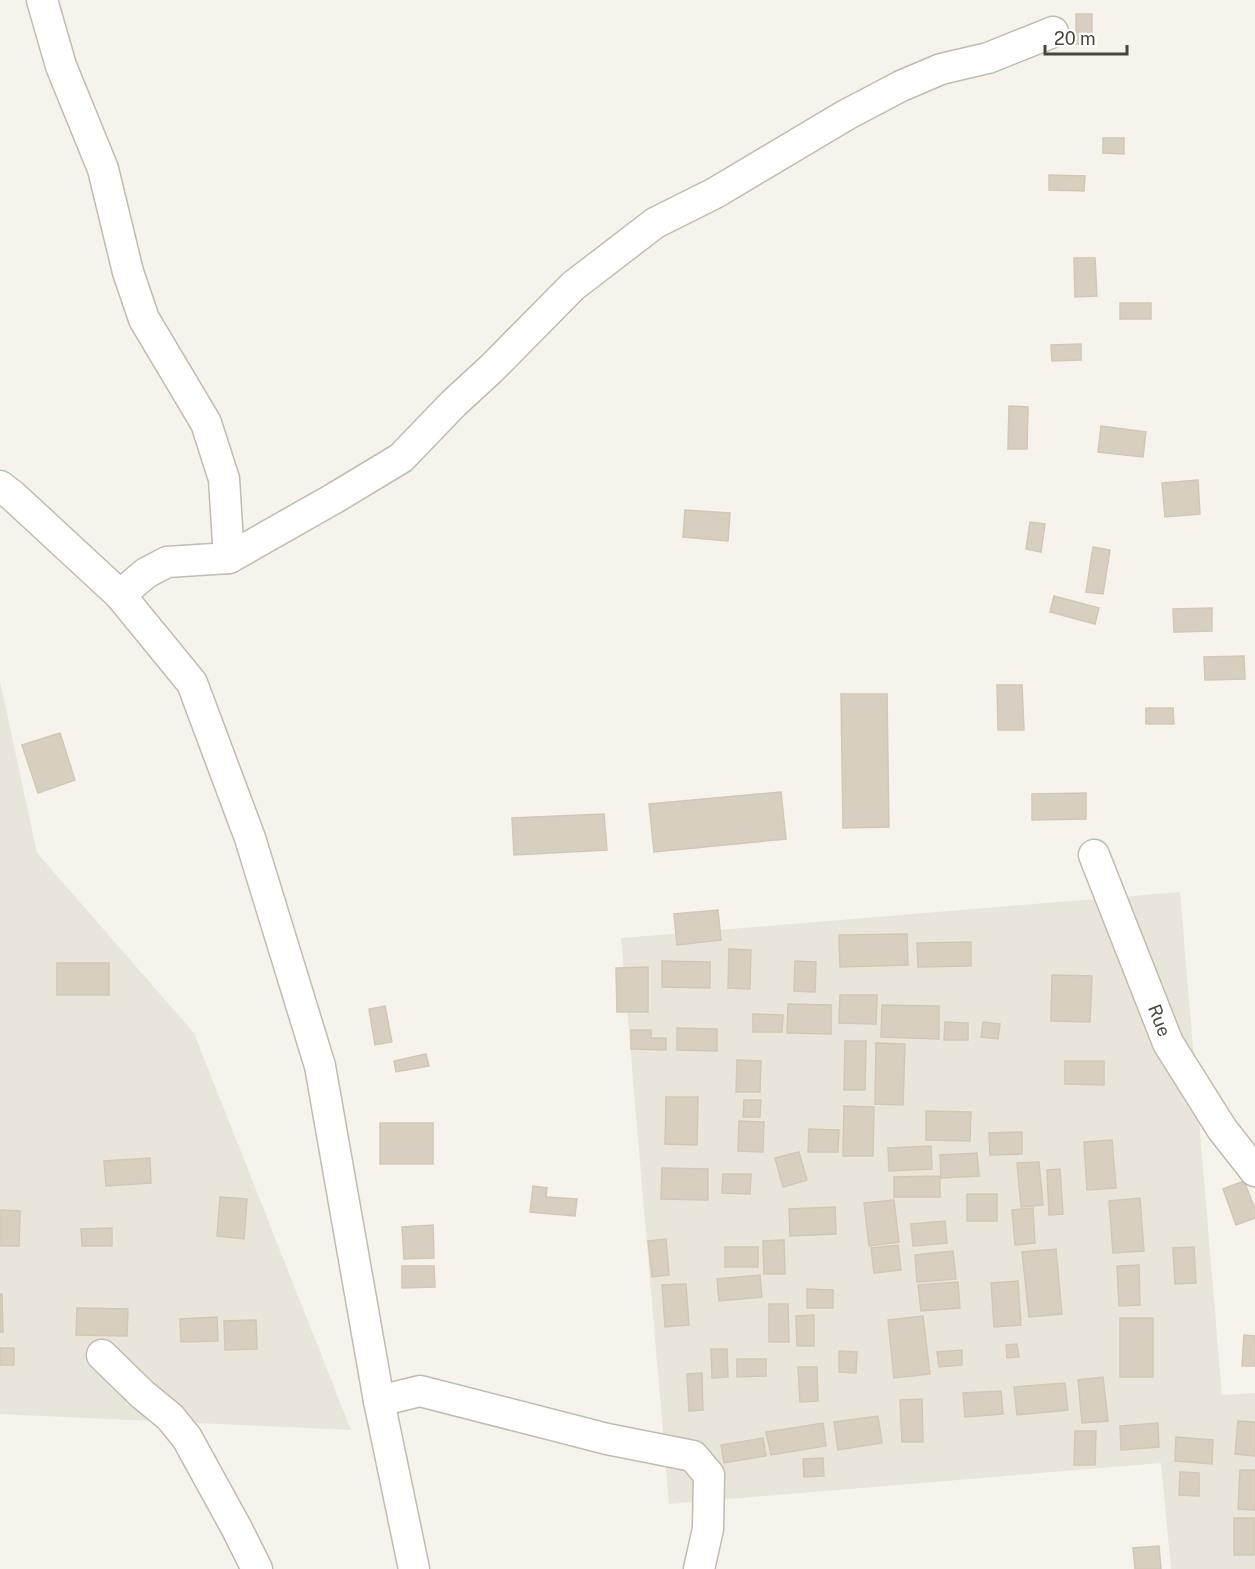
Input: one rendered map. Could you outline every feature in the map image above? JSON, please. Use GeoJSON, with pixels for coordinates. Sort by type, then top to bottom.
{"type":"FeatureCollection","features":[{"type":"Feature","properties":{"kind":"street"},"geometry":{"type":"LineString","coordinates":[[42,0],[61,66],[103,169],[128,272],[144,320],[206,423],[224,479],[230,558]]}},
{"type":"Feature","properties":{"kind":"street"},"geometry":{"type":"LineString","coordinates":[[120,595],[146,573],[167,562],[230,558],[401,458],[573,286],[655,223],[715,193],[846,115],[901,86],[941,69],[988,58],[1053,32]]}},
{"type":"Feature","properties":{"kind":"street"},"geometry":{"type":"LineString","coordinates":[[0,486],[120,595],[192,683],[250,838],[320,1065],[379,1401],[414,1569]]}},
{"type":"Feature","properties":{"kind":"street","name":"Rue"},"geometry":{"type":"LineString","coordinates":[[1094,855],[1168,1043],[1222,1129],[1255,1171]]}},
{"type":"Feature","properties":{"kind":"street"},"geometry":{"type":"LineString","coordinates":[[102,1355],[170,1418],[187,1438],[257,1569]]}},
{"type":"Feature","properties":{"kind":"street"},"geometry":{"type":"LineString","coordinates":[[379,1401],[420,1391],[607,1439],[693,1456],[709,1475],[708,1529],[699,1569]]}},
{"type":"Feature","properties":{"kind":"shaded area"},"geometry":{"type":"Polygon","coordinates":[[[0,681],[37,853],[194,1033],[351,1430],[0,1414],[0,681]]]}},
{"type":"Feature","properties":{"kind":"shaded area"},"geometry":{"type":"Polygon","coordinates":[[[1180,892],[1222,1395],[1255,1393],[1255,1569],[1171,1569],[1161,1463],[669,1504],[621,938],[1180,892]]]}},
{"type":"Feature","properties":{"kind":"building"},"geometry":{"type":"Polygon","coordinates":[[[1076,14],[1092,14],[1092,44],[1076,44],[1076,14]]]}},
{"type":"Feature","properties":{"kind":"building"},"geometry":{"type":"Polygon","coordinates":[[[1103,138],[1124,138],[1124,154],[1103,153],[1103,138]]]}},
{"type":"Feature","properties":{"kind":"building"},"geometry":{"type":"Polygon","coordinates":[[[1049,175],[1085,176],[1084,191],[1049,190],[1049,175]]]}},
{"type":"Feature","properties":{"kind":"building"},"geometry":{"type":"Polygon","coordinates":[[[1074,258],[1095,258],[1097,296],[1075,297],[1074,258]]]}},
{"type":"Feature","properties":{"kind":"building"},"geometry":{"type":"Polygon","coordinates":[[[1120,303],[1151,303],[1151,319],[1120,319],[1120,303]]]}},
{"type":"Feature","properties":{"kind":"building"},"geometry":{"type":"Polygon","coordinates":[[[1081,344],[1081,360],[1052,361],[1051,345],[1081,344]]]}},
{"type":"Feature","properties":{"kind":"building"},"geometry":{"type":"Polygon","coordinates":[[[1009,406],[1028,407],[1027,449],[1008,449],[1009,406]]]}},
{"type":"Feature","properties":{"kind":"building"},"geometry":{"type":"Polygon","coordinates":[[[1101,426],[1146,432],[1143,457],[1098,452],[1101,426]]]}},
{"type":"Feature","properties":{"kind":"building"},"geometry":{"type":"Polygon","coordinates":[[[1198,480],[1200,514],[1165,517],[1162,483],[1198,480]]]}},
{"type":"Feature","properties":{"kind":"building"},"geometry":{"type":"Polygon","coordinates":[[[685,510],[730,513],[728,541],[683,537],[685,510]]]}},
{"type":"Feature","properties":{"kind":"building"},"geometry":{"type":"Polygon","coordinates":[[[1030,522],[1045,524],[1041,552],[1026,549],[1030,522]]]}},
{"type":"Feature","properties":{"kind":"building"},"geometry":{"type":"Polygon","coordinates":[[[1093,547],[1110,550],[1103,594],[1086,592],[1093,547]]]}},
{"type":"Feature","properties":{"kind":"building"},"geometry":{"type":"Polygon","coordinates":[[[1054,596],[1099,608],[1095,624],[1050,612],[1054,596]]]}},
{"type":"Feature","properties":{"kind":"building"},"geometry":{"type":"Polygon","coordinates":[[[1212,608],[1212,631],[1174,632],[1173,609],[1212,608]]]}},
{"type":"Feature","properties":{"kind":"building"},"geometry":{"type":"Polygon","coordinates":[[[1244,656],[1245,679],[1205,680],[1204,657],[1244,656]]]}},
{"type":"Feature","properties":{"kind":"building"},"geometry":{"type":"Polygon","coordinates":[[[997,685],[1022,685],[1024,730],[998,730],[997,685]]]}},
{"type":"Feature","properties":{"kind":"building"},"geometry":{"type":"Polygon","coordinates":[[[841,694],[887,694],[889,827],[843,828],[841,694]]]}},
{"type":"Feature","properties":{"kind":"building"},"geometry":{"type":"Polygon","coordinates":[[[1146,708],[1173,708],[1174,724],[1146,724],[1146,708]]]}},
{"type":"Feature","properties":{"kind":"building"},"geometry":{"type":"Polygon","coordinates":[[[60,733],[75,780],[38,793],[22,745],[60,733]]]}},
{"type":"Feature","properties":{"kind":"building"},"geometry":{"type":"Polygon","coordinates":[[[781,792],[786,839],[654,852],[649,804],[781,792]]]}},
{"type":"Feature","properties":{"kind":"building"},"geometry":{"type":"Polygon","coordinates":[[[1086,793],[1086,819],[1032,820],[1032,794],[1086,793]]]}},
{"type":"Feature","properties":{"kind":"building"},"geometry":{"type":"Polygon","coordinates":[[[604,814],[607,850],[514,855],[512,818],[604,814]]]}},
{"type":"Feature","properties":{"kind":"building"},"geometry":{"type":"Polygon","coordinates":[[[718,910],[721,940],[677,945],[674,914],[718,910]]]}},
{"type":"Feature","properties":{"kind":"building"},"geometry":{"type":"Polygon","coordinates":[[[907,934],[908,965],[840,967],[839,935],[907,934]]]}},
{"type":"Feature","properties":{"kind":"building"},"geometry":{"type":"Polygon","coordinates":[[[971,942],[971,966],[918,967],[917,943],[971,942]]]}},
{"type":"Feature","properties":{"kind":"building"},"geometry":{"type":"Polygon","coordinates":[[[729,949],[751,950],[750,989],[728,988],[729,949]]]}},
{"type":"Feature","properties":{"kind":"building"},"geometry":{"type":"Polygon","coordinates":[[[662,961],[710,962],[710,988],[662,987],[662,961]]]}},
{"type":"Feature","properties":{"kind":"building"},"geometry":{"type":"Polygon","coordinates":[[[795,961],[816,962],[815,992],[794,991],[795,961]]]}},
{"type":"Feature","properties":{"kind":"building"},"geometry":{"type":"Polygon","coordinates":[[[57,963],[109,963],[109,995],[57,995],[57,963]]]}},
{"type":"Feature","properties":{"kind":"building"},"geometry":{"type":"Polygon","coordinates":[[[648,967],[648,1012],[617,1012],[616,968],[648,967]]]}},
{"type":"Feature","properties":{"kind":"building"},"geometry":{"type":"Polygon","coordinates":[[[1052,975],[1092,976],[1090,1022],[1051,1021],[1052,975]]]}},
{"type":"Feature","properties":{"kind":"building"},"geometry":{"type":"Polygon","coordinates":[[[840,995],[877,995],[876,1024],[839,1023],[840,995]]]}},
{"type":"Feature","properties":{"kind":"building"},"geometry":{"type":"Polygon","coordinates":[[[788,1004],[831,1005],[831,1034],[787,1033],[788,1004]]]}},
{"type":"Feature","properties":{"kind":"building"},"geometry":{"type":"Polygon","coordinates":[[[882,1005],[939,1006],[939,1039],[881,1037],[882,1005]]]}},
{"type":"Feature","properties":{"kind":"building"},"geometry":{"type":"Polygon","coordinates":[[[385,1006],[392,1042],[375,1045],[369,1009],[385,1006]]]}},
{"type":"Feature","properties":{"kind":"building"},"geometry":{"type":"Polygon","coordinates":[[[753,1014],[783,1015],[782,1032],[753,1032],[753,1014]]]}},
{"type":"Feature","properties":{"kind":"building"},"geometry":{"type":"Polygon","coordinates":[[[945,1022],[968,1023],[968,1040],[944,1040],[945,1022]]]}},
{"type":"Feature","properties":{"kind":"building"},"geometry":{"type":"Polygon","coordinates":[[[983,1022],[1000,1024],[998,1039],[981,1037],[983,1022]]]}},
{"type":"Feature","properties":{"kind":"building"},"geometry":{"type":"Polygon","coordinates":[[[677,1028],[717,1029],[717,1051],[677,1050],[677,1028]]]}},
{"type":"Feature","properties":{"kind":"building"},"geometry":{"type":"Polygon","coordinates":[[[631,1030],[651,1030],[651,1038],[666,1038],[666,1050],[631,1049],[631,1030]]]}},
{"type":"Feature","properties":{"kind":"building"},"geometry":{"type":"Polygon","coordinates":[[[845,1041],[866,1041],[865,1090],[844,1090],[845,1041]]]}},
{"type":"Feature","properties":{"kind":"building"},"geometry":{"type":"Polygon","coordinates":[[[876,1043],[905,1044],[903,1105],[875,1104],[876,1043]]]}},
{"type":"Feature","properties":{"kind":"building"},"geometry":{"type":"Polygon","coordinates":[[[426,1054],[429,1066],[396,1072],[394,1061],[426,1054]]]}},
{"type":"Feature","properties":{"kind":"building"},"geometry":{"type":"Polygon","coordinates":[[[737,1060],[761,1061],[760,1092],[736,1092],[737,1060]]]}},
{"type":"Feature","properties":{"kind":"building"},"geometry":{"type":"Polygon","coordinates":[[[1065,1061],[1104,1061],[1104,1085],[1065,1084],[1065,1061]]]}},
{"type":"Feature","properties":{"kind":"building"},"geometry":{"type":"Polygon","coordinates":[[[666,1097],[698,1097],[697,1145],[665,1144],[666,1097]]]}},
{"type":"Feature","properties":{"kind":"building"},"geometry":{"type":"Polygon","coordinates":[[[744,1100],[761,1100],[760,1117],[743,1117],[744,1100]]]}},
{"type":"Feature","properties":{"kind":"building"},"geometry":{"type":"Polygon","coordinates":[[[844,1106],[874,1107],[873,1156],[843,1156],[844,1106]]]}},
{"type":"Feature","properties":{"kind":"building"},"geometry":{"type":"Polygon","coordinates":[[[926,1111],[971,1112],[970,1141],[926,1140],[926,1111]]]}},
{"type":"Feature","properties":{"kind":"building"},"geometry":{"type":"Polygon","coordinates":[[[739,1121],[764,1122],[763,1152],[738,1151],[739,1121]]]}},
{"type":"Feature","properties":{"kind":"building"},"geometry":{"type":"Polygon","coordinates":[[[380,1123],[433,1123],[433,1164],[380,1164],[380,1123]]]}},
{"type":"Feature","properties":{"kind":"building"},"geometry":{"type":"Polygon","coordinates":[[[809,1129],[839,1130],[838,1152],[808,1152],[809,1129]]]}},
{"type":"Feature","properties":{"kind":"building"},"geometry":{"type":"Polygon","coordinates":[[[1022,1132],[1022,1154],[990,1155],[989,1133],[1022,1132]]]}},
{"type":"Feature","properties":{"kind":"building"},"geometry":{"type":"Polygon","coordinates":[[[1112,1140],[1116,1188],[1087,1190],[1084,1142],[1112,1140]]]}},
{"type":"Feature","properties":{"kind":"building"},"geometry":{"type":"Polygon","coordinates":[[[931,1146],[932,1169],[889,1171],[888,1148],[931,1146]]]}},
{"type":"Feature","properties":{"kind":"building"},"geometry":{"type":"Polygon","coordinates":[[[799,1152],[807,1180],[783,1187],[775,1158],[799,1152]]]}},
{"type":"Feature","properties":{"kind":"building"},"geometry":{"type":"Polygon","coordinates":[[[977,1153],[979,1176],[941,1178],[940,1155],[977,1153]]]}},
{"type":"Feature","properties":{"kind":"building"},"geometry":{"type":"Polygon","coordinates":[[[150,1158],[151,1183],[106,1186],[104,1161],[150,1158]]]}},
{"type":"Feature","properties":{"kind":"building"},"geometry":{"type":"Polygon","coordinates":[[[1039,1162],[1043,1205],[1021,1207],[1017,1163],[1039,1162]]]}},
{"type":"Feature","properties":{"kind":"building"},"geometry":{"type":"Polygon","coordinates":[[[662,1168],[708,1169],[708,1200],[661,1199],[662,1168]]]}},
{"type":"Feature","properties":{"kind":"building"},"geometry":{"type":"Polygon","coordinates":[[[1060,1169],[1063,1214],[1049,1215],[1047,1170],[1060,1169]]]}},
{"type":"Feature","properties":{"kind":"building"},"geometry":{"type":"Polygon","coordinates":[[[723,1174],[751,1174],[750,1194],[722,1193],[723,1174]]]}},
{"type":"Feature","properties":{"kind":"building"},"geometry":{"type":"Polygon","coordinates":[[[940,1176],[940,1197],[894,1197],[894,1177],[940,1176]]]}},
{"type":"Feature","properties":{"kind":"building"},"geometry":{"type":"Polygon","coordinates":[[[1244,1181],[1255,1209],[1255,1218],[1236,1225],[1223,1189],[1244,1181]]]}},
{"type":"Feature","properties":{"kind":"building"},"geometry":{"type":"Polygon","coordinates":[[[533,1186],[547,1188],[546,1197],[577,1199],[575,1216],[530,1212],[533,1186]]]}},
{"type":"Feature","properties":{"kind":"building"},"geometry":{"type":"Polygon","coordinates":[[[967,1194],[997,1194],[997,1221],[967,1221],[967,1194]]]}},
{"type":"Feature","properties":{"kind":"building"},"geometry":{"type":"Polygon","coordinates":[[[220,1197],[247,1199],[244,1239],[217,1236],[220,1197]]]}},
{"type":"Feature","properties":{"kind":"building"},"geometry":{"type":"Polygon","coordinates":[[[1140,1198],[1144,1251],[1113,1253],[1109,1201],[1140,1198]]]}},
{"type":"Feature","properties":{"kind":"building"},"geometry":{"type":"Polygon","coordinates":[[[894,1200],[899,1242],[869,1246],[864,1203],[894,1200]]]}},
{"type":"Feature","properties":{"kind":"building"},"geometry":{"type":"Polygon","coordinates":[[[835,1207],[836,1234],[790,1236],[789,1209],[835,1207]]]}},
{"type":"Feature","properties":{"kind":"building"},"geometry":{"type":"Polygon","coordinates":[[[1033,1208],[1035,1243],[1015,1245],[1012,1210],[1033,1208]]]}},
{"type":"Feature","properties":{"kind":"building"},"geometry":{"type":"Polygon","coordinates":[[[1,1210],[20,1211],[19,1246],[1,1246],[1,1210]]]}},
{"type":"Feature","properties":{"kind":"building"},"geometry":{"type":"Polygon","coordinates":[[[945,1221],[947,1243],[913,1246],[911,1224],[945,1221]]]}},
{"type":"Feature","properties":{"kind":"building"},"geometry":{"type":"Polygon","coordinates":[[[433,1225],[434,1258],[404,1259],[402,1227],[433,1225]]]}},
{"type":"Feature","properties":{"kind":"building"},"geometry":{"type":"Polygon","coordinates":[[[112,1228],[112,1246],[82,1246],[81,1229],[112,1228]]]}},
{"type":"Feature","properties":{"kind":"building"},"geometry":{"type":"Polygon","coordinates":[[[666,1239],[669,1275],[652,1277],[648,1241],[666,1239]]]}},
{"type":"Feature","properties":{"kind":"building"},"geometry":{"type":"Polygon","coordinates":[[[784,1240],[785,1274],[764,1274],[763,1241],[784,1240]]]}},
{"type":"Feature","properties":{"kind":"building"},"geometry":{"type":"Polygon","coordinates":[[[898,1245],[901,1270],[874,1273],[871,1248],[898,1245]]]}},
{"type":"Feature","properties":{"kind":"building"},"geometry":{"type":"Polygon","coordinates":[[[725,1247],[758,1247],[758,1267],[725,1267],[725,1247]]]}},
{"type":"Feature","properties":{"kind":"building"},"geometry":{"type":"Polygon","coordinates":[[[1194,1247],[1196,1283],[1175,1284],[1173,1248],[1194,1247]]]}},
{"type":"Feature","properties":{"kind":"building"},"geometry":{"type":"Polygon","coordinates":[[[1056,1249],[1062,1314],[1029,1317],[1022,1252],[1056,1249]]]}},
{"type":"Feature","properties":{"kind":"building"},"geometry":{"type":"Polygon","coordinates":[[[953,1251],[956,1279],[917,1282],[915,1255],[953,1251]]]}},
{"type":"Feature","properties":{"kind":"building"},"geometry":{"type":"Polygon","coordinates":[[[1139,1265],[1140,1305],[1119,1306],[1117,1266],[1139,1265]]]}},
{"type":"Feature","properties":{"kind":"building"},"geometry":{"type":"Polygon","coordinates":[[[402,1266],[434,1266],[435,1287],[402,1288],[402,1266]]]}},
{"type":"Feature","properties":{"kind":"building"},"geometry":{"type":"Polygon","coordinates":[[[760,1275],[762,1297],[719,1301],[717,1279],[760,1275]]]}},
{"type":"Feature","properties":{"kind":"building"},"geometry":{"type":"Polygon","coordinates":[[[1018,1281],[1021,1325],[994,1327],[991,1283],[1018,1281]]]}},
{"type":"Feature","properties":{"kind":"building"},"geometry":{"type":"Polygon","coordinates":[[[958,1282],[960,1308],[921,1311],[918,1285],[958,1282]]]}},
{"type":"Feature","properties":{"kind":"building"},"geometry":{"type":"Polygon","coordinates":[[[686,1284],[689,1325],[665,1327],[662,1285],[686,1284]]]}},
{"type":"Feature","properties":{"kind":"building"},"geometry":{"type":"Polygon","coordinates":[[[807,1289],[833,1290],[833,1308],[807,1308],[807,1289]]]}},
{"type":"Feature","properties":{"kind":"building"},"geometry":{"type":"Polygon","coordinates":[[[0,1294],[2,1294],[3,1332],[0,1332],[0,1294]]]}},
{"type":"Feature","properties":{"kind":"building"},"geometry":{"type":"Polygon","coordinates":[[[769,1304],[788,1304],[789,1342],[769,1342],[769,1304]]]}},
{"type":"Feature","properties":{"kind":"building"},"geometry":{"type":"Polygon","coordinates":[[[77,1308],[128,1309],[127,1336],[76,1335],[77,1308]]]}},
{"type":"Feature","properties":{"kind":"building"},"geometry":{"type":"Polygon","coordinates":[[[814,1315],[814,1346],[797,1346],[796,1316],[814,1315]]]}},
{"type":"Feature","properties":{"kind":"building"},"geometry":{"type":"Polygon","coordinates":[[[923,1316],[930,1374],[894,1378],[888,1320],[923,1316]]]}},
{"type":"Feature","properties":{"kind":"building"},"geometry":{"type":"Polygon","coordinates":[[[217,1317],[218,1341],[181,1342],[180,1319],[217,1317]]]}},
{"type":"Feature","properties":{"kind":"building"},"geometry":{"type":"Polygon","coordinates":[[[1120,1318],[1153,1318],[1153,1377],[1120,1377],[1120,1318]]]}},
{"type":"Feature","properties":{"kind":"building"},"geometry":{"type":"Polygon","coordinates":[[[256,1320],[257,1349],[225,1350],[224,1321],[256,1320]]]}},
{"type":"Feature","properties":{"kind":"building"},"geometry":{"type":"Polygon","coordinates":[[[1244,1335],[1255,1336],[1255,1366],[1242,1366],[1244,1335]]]}},
{"type":"Feature","properties":{"kind":"building"},"geometry":{"type":"Polygon","coordinates":[[[1017,1344],[1019,1357],[1007,1358],[1006,1345],[1017,1344]]]}},
{"type":"Feature","properties":{"kind":"building"},"geometry":{"type":"Polygon","coordinates":[[[0,1348],[14,1348],[14,1365],[0,1365],[0,1348]]]}},
{"type":"Feature","properties":{"kind":"building"},"geometry":{"type":"Polygon","coordinates":[[[711,1349],[727,1349],[728,1377],[712,1378],[711,1349]]]}},
{"type":"Feature","properties":{"kind":"building"},"geometry":{"type":"Polygon","coordinates":[[[962,1350],[962,1365],[939,1367],[937,1352],[962,1350]]]}},
{"type":"Feature","properties":{"kind":"building"},"geometry":{"type":"Polygon","coordinates":[[[839,1351],[857,1352],[856,1373],[839,1372],[839,1351]]]}},
{"type":"Feature","properties":{"kind":"building"},"geometry":{"type":"Polygon","coordinates":[[[737,1359],[766,1359],[766,1376],[737,1377],[737,1359]]]}},
{"type":"Feature","properties":{"kind":"building"},"geometry":{"type":"Polygon","coordinates":[[[798,1367],[817,1367],[818,1401],[800,1402],[798,1367]]]}},
{"type":"Feature","properties":{"kind":"building"},"geometry":{"type":"Polygon","coordinates":[[[702,1373],[703,1410],[689,1411],[687,1374],[702,1373]]]}},
{"type":"Feature","properties":{"kind":"building"},"geometry":{"type":"Polygon","coordinates":[[[1103,1377],[1108,1421],[1082,1423],[1078,1380],[1103,1377]]]}},
{"type":"Feature","properties":{"kind":"building"},"geometry":{"type":"Polygon","coordinates":[[[1065,1383],[1068,1410],[1017,1415],[1014,1387],[1065,1383]]]}},
{"type":"Feature","properties":{"kind":"building"},"geometry":{"type":"Polygon","coordinates":[[[1001,1391],[1003,1414],[965,1417],[963,1393],[1001,1391]]]}},
{"type":"Feature","properties":{"kind":"building"},"geometry":{"type":"Polygon","coordinates":[[[922,1399],[923,1442],[902,1442],[900,1400],[922,1399]]]}},
{"type":"Feature","properties":{"kind":"building"},"geometry":{"type":"Polygon","coordinates":[[[878,1416],[882,1443],[838,1450],[834,1422],[878,1416]]]}},
{"type":"Feature","properties":{"kind":"building"},"geometry":{"type":"Polygon","coordinates":[[[1238,1421],[1255,1422],[1255,1456],[1235,1454],[1238,1421]]]}},
{"type":"Feature","properties":{"kind":"building"},"geometry":{"type":"Polygon","coordinates":[[[823,1423],[826,1446],[771,1455],[766,1432],[823,1423]]]}},
{"type":"Feature","properties":{"kind":"building"},"geometry":{"type":"Polygon","coordinates":[[[1158,1423],[1159,1447],[1121,1450],[1120,1426],[1158,1423]]]}},
{"type":"Feature","properties":{"kind":"building"},"geometry":{"type":"Polygon","coordinates":[[[1075,1431],[1096,1431],[1095,1465],[1074,1465],[1075,1431]]]}},
{"type":"Feature","properties":{"kind":"building"},"geometry":{"type":"Polygon","coordinates":[[[1176,1437],[1213,1440],[1212,1464],[1175,1461],[1176,1437]]]}},
{"type":"Feature","properties":{"kind":"building"},"geometry":{"type":"Polygon","coordinates":[[[763,1438],[766,1456],[724,1463],[721,1445],[763,1438]]]}},
{"type":"Feature","properties":{"kind":"building"},"geometry":{"type":"Polygon","coordinates":[[[823,1458],[824,1476],[804,1477],[803,1459],[823,1458]]]}},
{"type":"Feature","properties":{"kind":"building"},"geometry":{"type":"Polygon","coordinates":[[[1240,1470],[1255,1470],[1255,1510],[1238,1509],[1240,1470]]]}},
{"type":"Feature","properties":{"kind":"building"},"geometry":{"type":"Polygon","coordinates":[[[1180,1472],[1199,1473],[1199,1496],[1179,1495],[1180,1472]]]}},
{"type":"Feature","properties":{"kind":"building"},"geometry":{"type":"Polygon","coordinates":[[[1234,1518],[1254,1518],[1254,1555],[1234,1555],[1234,1518]]]}},
{"type":"Feature","properties":{"kind":"building"},"geometry":{"type":"Polygon","coordinates":[[[1159,1546],[1161,1569],[1135,1569],[1133,1548],[1159,1546]]]}}]}
